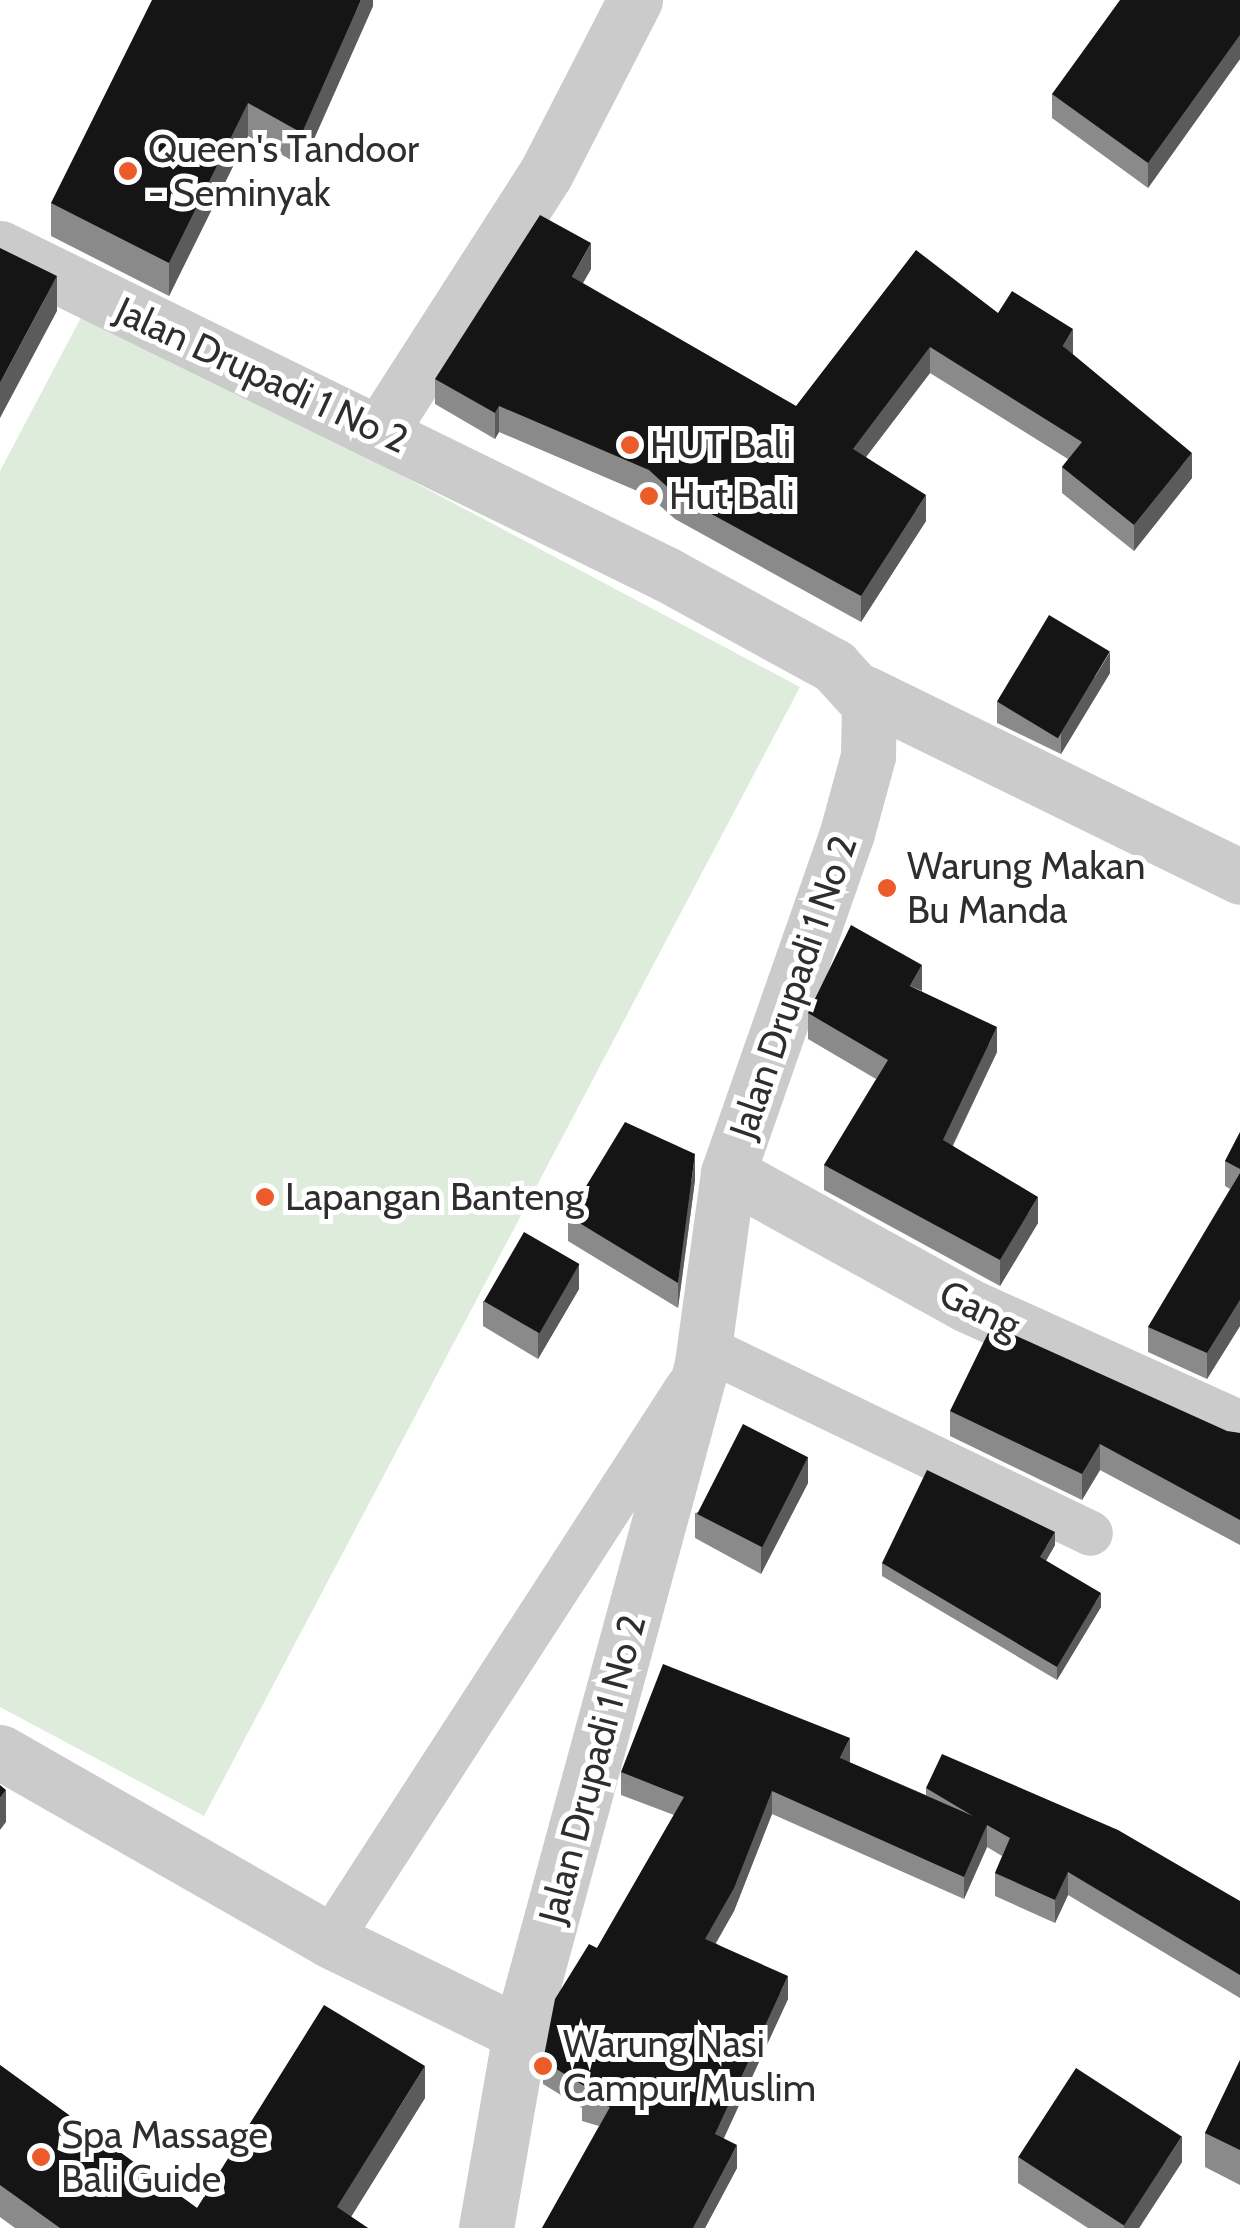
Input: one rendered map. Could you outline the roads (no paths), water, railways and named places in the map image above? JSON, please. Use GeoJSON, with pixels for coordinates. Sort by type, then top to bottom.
{"type":"FeatureCollection","features":[{"type":"Feature","properties":{"kind":"street"},"geometry":{"type":"LineString","coordinates":[[381,430],[546,172],[635,0]]}},
{"type":"Feature","properties":{"kind":"street","name":"Jalan Drupadi 1 No 2"},"geometry":{"type":"LineString","coordinates":[[0,248],[381,430],[682,583],[834,666],[865,694],[870,738],[848,834],[728,1173],[704,1356],[520,2033],[486,2228]]}},
{"type":"Feature","properties":{"kind":"street"},"geometry":{"type":"LineString","coordinates":[[865,694],[1240,878]]}},
{"type":"Feature","properties":{"kind":"street","name":"Gang"},"geometry":{"type":"LineString","coordinates":[[728,1173],[966,1305],[1240,1428]]}},
{"type":"Feature","properties":{"kind":"street"},"geometry":{"type":"LineString","coordinates":[[0,1752],[329,1940],[520,2033]]}},
{"type":"Feature","properties":{"kind":"lane"},"geometry":{"type":"LineString","coordinates":[[329,1940],[704,1356],[1090,1533]]}},
{"type":"Feature","properties":{"kind":"place","name":"Queen's Tandoor - Seminyak"},"geometry":{"type":"Point","coordinates":[128,171]}},
{"type":"Feature","properties":{"kind":"place","name":"HUT Bali"},"geometry":{"type":"Point","coordinates":[630,445]}},
{"type":"Feature","properties":{"kind":"place","name":"Hut Bali"},"geometry":{"type":"Point","coordinates":[649,496]}},
{"type":"Feature","properties":{"kind":"place","name":"Warung Makan Bu Manda"},"geometry":{"type":"Point","coordinates":[887,888]}},
{"type":"Feature","properties":{"kind":"place","name":"Lapangan Banteng"},"geometry":{"type":"Point","coordinates":[265,1197]}},
{"type":"Feature","properties":{"kind":"place","name":"Warung Nasi Campur Muslim"},"geometry":{"type":"Point","coordinates":[543,2066]}},
{"type":"Feature","properties":{"kind":"place","name":"Spa Massage Bali Guide"},"geometry":{"type":"Point","coordinates":[41,2157]}}]}
